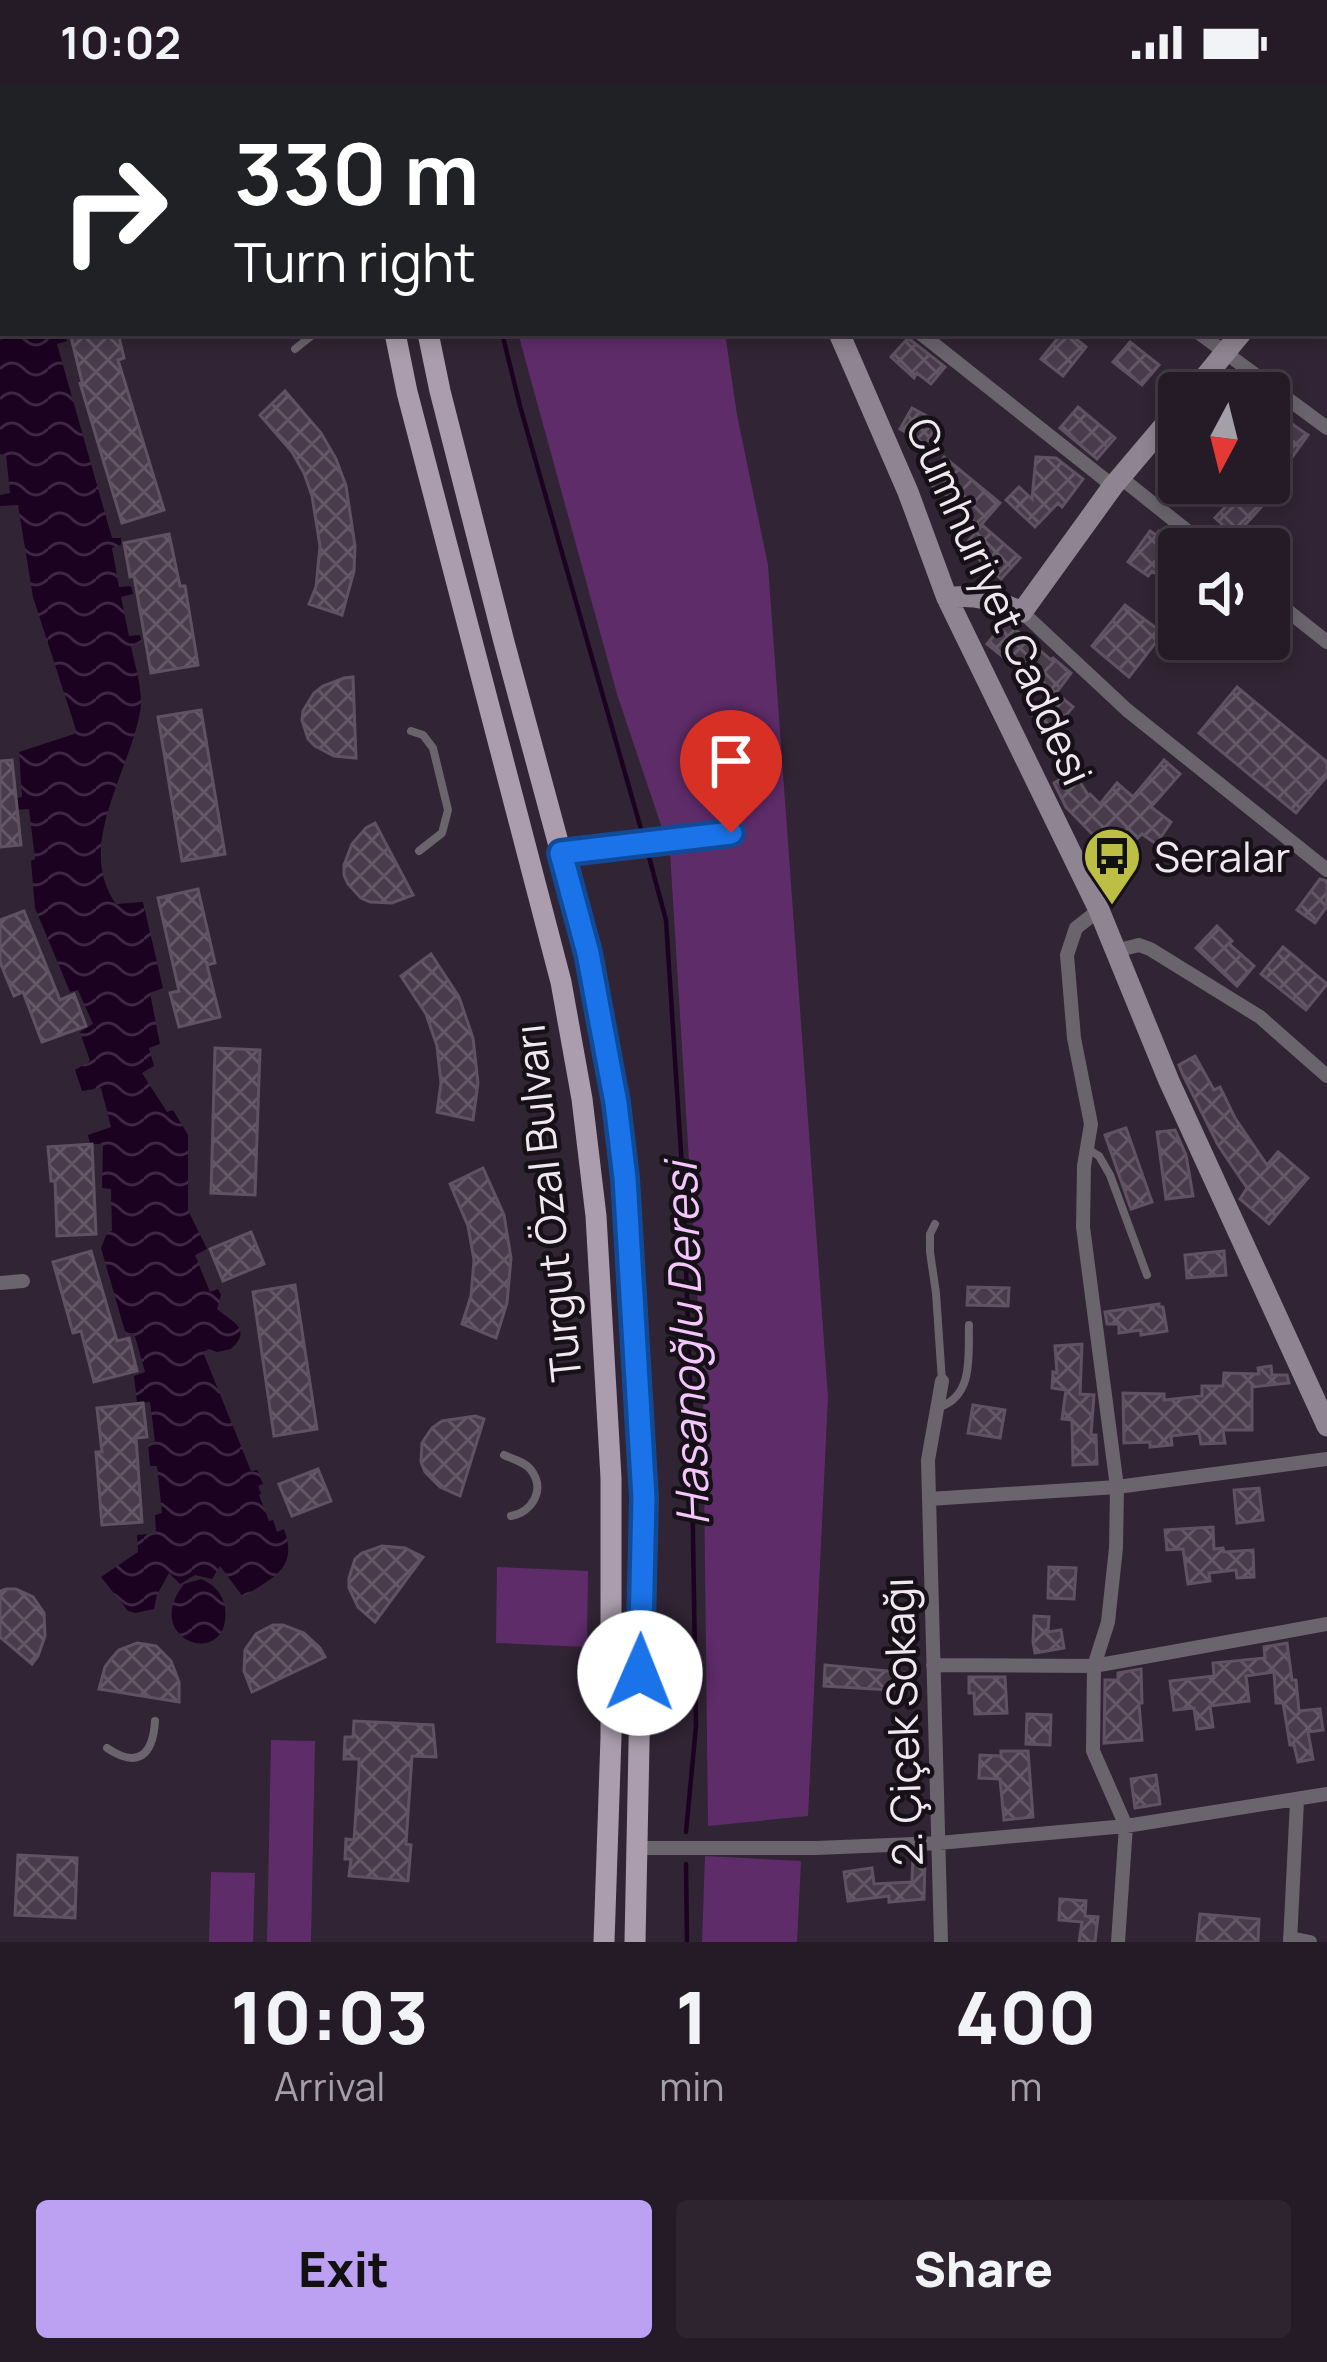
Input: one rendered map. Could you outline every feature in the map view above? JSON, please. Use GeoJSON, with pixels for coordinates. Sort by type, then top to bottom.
{"type":"FeatureCollection","features":[{"type":"Feature","properties":{"kind":"main road","name":"Turgut Özal Bulvarı"},"geometry":{"type":"LineString","coordinates":[[395,336],[562,982],[582,1099],[596,1216],[611,1478],[604,1942]]}},
{"type":"Feature","properties":{"kind":"main road","name":"Turgut Özal Bulvarı"},"geometry":{"type":"LineString","coordinates":[[429,336],[588,953],[616,1103],[625,1178],[644,1498],[635,1942]]}},
{"type":"Feature","properties":{"kind":"main road","name":"Cumhuriyet Caddesi"},"geometry":{"type":"LineString","coordinates":[[840,336],[908,492],[947,598],[1099,910],[1168,1081],[1321,1392],[1327,1426]]}},
{"type":"Feature","properties":{"kind":"main road"},"geometry":{"type":"LineString","coordinates":[[1209,372],[1239,336]]}},
{"type":"Feature","properties":{"kind":"main road"},"geometry":{"type":"LineString","coordinates":[[947,598],[976,596],[1022,612],[1158,433]]}},
{"type":"Feature","properties":{"kind":"street"},"geometry":{"type":"LineString","coordinates":[[924,336],[1181,528]]}},
{"type":"Feature","properties":{"kind":"street"},"geometry":{"type":"LineString","coordinates":[[1203,336],[1327,428]]}},
{"type":"Feature","properties":{"kind":"street"},"geometry":{"type":"LineString","coordinates":[[1022,612],[1127,710],[1327,870]]}},
{"type":"Feature","properties":{"kind":"street"},"geometry":{"type":"LineString","coordinates":[[1290,613],[1327,642]]}},
{"type":"Feature","properties":{"kind":"street"},"geometry":{"type":"LineString","coordinates":[[1099,910],[1076,928],[1067,955],[1074,1038],[1091,1124],[1083,1227],[1118,1487],[1108,1622],[1094,1666],[1093,1751],[1126,1826],[1118,1942]]}},
{"type":"Feature","properties":{"kind":"street"},"geometry":{"type":"LineString","coordinates":[[1115,951],[1139,945],[1150,949],[1260,1017],[1327,1076]]}},
{"type":"Feature","properties":{"kind":"street"},"geometry":{"type":"LineString","coordinates":[[0,1283],[23,1280]]}},
{"type":"Feature","properties":{"kind":"street","name":"2. Çiçek Sokağı"},"geometry":{"type":"LineString","coordinates":[[941,1942],[928,1460],[942,1381]]}},
{"type":"Feature","properties":{"kind":"street"},"geometry":{"type":"LineString","coordinates":[[929,1499],[1118,1487],[1327,1459]]}},
{"type":"Feature","properties":{"kind":"street"},"geometry":{"type":"LineString","coordinates":[[933,1665],[1094,1666],[1327,1624]]}},
{"type":"Feature","properties":{"kind":"street"},"geometry":{"type":"LineString","coordinates":[[637,1848],[939,1843],[1126,1826],[1327,1794]]}},
{"type":"Feature","properties":{"kind":"street"},"geometry":{"type":"LineString","coordinates":[[1297,1801],[1290,1940],[1310,1942]]}},
{"type":"Feature","properties":{"kind":"lane"},"geometry":{"type":"LineString","coordinates":[[295,349],[311,336]]}},
{"type":"Feature","properties":{"kind":"lane"},"geometry":{"type":"LineString","coordinates":[[411,731],[433,748],[448,810],[442,833],[418,851]]}},
{"type":"Feature","properties":{"kind":"lane"},"geometry":{"type":"LineString","coordinates":[[561,853],[731,833]]}},
{"type":"Feature","properties":{"kind":"lane"},"geometry":{"type":"LineString","coordinates":[[1087,1149],[1099,1156],[1110,1174],[1148,1275]]}},
{"type":"Feature","properties":{"kind":"lane"},"geometry":{"type":"LineString","coordinates":[[935,1224],[929,1234],[942,1381]]}},
{"type":"Feature","properties":{"kind":"lane"},"geometry":{"type":"LineString","coordinates":[[938,1408],[962,1392],[969,1325]]}},
{"type":"Feature","properties":{"kind":"lane"},"geometry":{"type":"LineString","coordinates":[[504,1455],[529,1468],[537,1484],[531,1506],[511,1516]]}},
{"type":"Feature","properties":{"kind":"lane"},"geometry":{"type":"LineString","coordinates":[[106,1748],[122,1756],[143,1755],[153,1743],[155,1720]]}},
{"type":"Feature","properties":{"kind":"shaded area"},"geometry":{"type":"Polygon","coordinates":[[[519,336],[725,336],[768,565],[828,1397],[808,1816],[708,1826],[703,1389],[670,852],[617,694],[519,336]]]}},
{"type":"Feature","properties":{"kind":"shaded area"},"geometry":{"type":"Polygon","coordinates":[[[497,1567],[588,1571],[587,1647],[496,1643],[497,1567]]]}},
{"type":"Feature","properties":{"kind":"shaded area"},"geometry":{"type":"Polygon","coordinates":[[[271,1740],[315,1741],[311,1942],[267,1942],[271,1740]]]}},
{"type":"Feature","properties":{"kind":"shaded area"},"geometry":{"type":"Polygon","coordinates":[[[705,1856],[801,1861],[797,1942],[702,1942],[705,1856]]]}},
{"type":"Feature","properties":{"kind":"shaded area"},"geometry":{"type":"Polygon","coordinates":[[[211,1872],[255,1873],[253,1942],[209,1942],[211,1872]]]}},
{"type":"Feature","properties":{"kind":"water"},"geometry":{"type":"Polygon","coordinates":[[[0,336],[66,336],[67,341],[57,344],[112,538],[121,538],[121,545],[112,548],[119,587],[131,586],[133,594],[121,597],[129,636],[140,635],[142,643],[131,646],[141,705],[103,834],[105,882],[116,904],[143,902],[163,988],[150,993],[160,1044],[149,1048],[154,1066],[142,1073],[188,1135],[188,1210],[207,1249],[195,1255],[210,1292],[218,1289],[221,1295],[217,1309],[240,1330],[231,1349],[203,1352],[251,1471],[257,1470],[263,1484],[258,1486],[259,1495],[269,1521],[273,1520],[277,1532],[284,1529],[288,1543],[280,1571],[243,1597],[220,1566],[212,1579],[195,1575],[180,1584],[169,1573],[154,1609],[135,1613],[128,1611],[101,1577],[138,1552],[137,1535],[156,1533],[155,1515],[162,1513],[157,1466],[150,1466],[148,1444],[155,1441],[150,1402],[137,1403],[134,1376],[145,1372],[134,1333],[126,1335],[101,1248],[112,1231],[111,1189],[102,1188],[103,1144],[90,1144],[88,1135],[111,1127],[101,1088],[82,1091],[75,1070],[90,1061],[80,1032],[93,1024],[78,990],[70,992],[35,908],[29,809],[11,810],[9,800],[22,797],[19,752],[77,733],[33,597],[18,505],[0,506],[0,495],[10,493],[6,455],[0,454],[0,336]]]}},
{"type":"Feature","properties":{"kind":"water"},"geometry":{"type":"Polygon","coordinates":[[[201,1579],[217,1590],[225,1608],[223,1627],[215,1639],[203,1643],[179,1634],[172,1621],[173,1604],[184,1584],[201,1579]]]}},
{"type":"Feature","properties":{"kind":"building"},"geometry":{"type":"Polygon","coordinates":[[[119,336],[124,358],[118,360],[164,510],[122,523],[71,337],[119,336]]]}},
{"type":"Feature","properties":{"kind":"building"},"geometry":{"type":"Polygon","coordinates":[[[1060,336],[1073,336],[1086,347],[1063,376],[1041,359],[1060,336]]]}},
{"type":"Feature","properties":{"kind":"building"},"geometry":{"type":"Polygon","coordinates":[[[908,338],[945,367],[931,384],[917,373],[914,378],[891,357],[908,338]]]}},
{"type":"Feature","properties":{"kind":"building"},"geometry":{"type":"Polygon","coordinates":[[[1130,342],[1159,365],[1142,385],[1113,362],[1130,342]]]}},
{"type":"Feature","properties":{"kind":"building"},"geometry":{"type":"Polygon","coordinates":[[[285,391],[321,433],[346,486],[355,546],[354,571],[342,615],[309,604],[316,587],[320,546],[312,496],[292,452],[260,415],[285,391]]]}},
{"type":"Feature","properties":{"kind":"building"},"geometry":{"type":"Polygon","coordinates":[[[1078,407],[1115,438],[1097,459],[1060,428],[1078,407]]]}},
{"type":"Feature","properties":{"kind":"building"},"geometry":{"type":"Polygon","coordinates":[[[912,408],[938,422],[926,444],[900,429],[912,408]]]}},
{"type":"Feature","properties":{"kind":"building"},"geometry":{"type":"Polygon","coordinates":[[[1290,422],[1308,435],[1290,460],[1290,422]]]}},
{"type":"Feature","properties":{"kind":"building"},"geometry":{"type":"Polygon","coordinates":[[[944,457],[1000,503],[980,526],[958,509],[961,505],[928,483],[944,457]]]}},
{"type":"Feature","properties":{"kind":"building"},"geometry":{"type":"Polygon","coordinates":[[[1036,457],[1056,458],[1083,479],[1062,507],[1058,503],[1035,527],[1006,500],[1019,487],[1032,499],[1036,457]]]}},
{"type":"Feature","properties":{"kind":"building"},"geometry":{"type":"Polygon","coordinates":[[[1228,504],[1264,504],[1242,528],[1226,528],[1215,518],[1228,504]]]}},
{"type":"Feature","properties":{"kind":"building"},"geometry":{"type":"Polygon","coordinates":[[[982,525],[1020,558],[1001,579],[964,546],[982,525]]]}},
{"type":"Feature","properties":{"kind":"building"},"geometry":{"type":"Polygon","coordinates":[[[1150,531],[1158,532],[1158,575],[1152,571],[1148,576],[1128,562],[1150,531]]]}},
{"type":"Feature","properties":{"kind":"building"},"geometry":{"type":"Polygon","coordinates":[[[169,534],[180,586],[185,586],[198,665],[151,673],[124,543],[169,534]]]}},
{"type":"Feature","properties":{"kind":"building"},"geometry":{"type":"Polygon","coordinates":[[[1125,605],[1158,629],[1158,639],[1129,677],[1092,646],[1125,605]]]}},
{"type":"Feature","properties":{"kind":"building"},"geometry":{"type":"Polygon","coordinates":[[[1006,621],[1071,673],[1056,693],[1012,656],[1008,661],[987,644],[1006,621]]]}},
{"type":"Feature","properties":{"kind":"building"},"geometry":{"type":"Polygon","coordinates":[[[353,677],[356,758],[334,756],[308,739],[303,711],[323,686],[353,677]]]}},
{"type":"Feature","properties":{"kind":"building"},"geometry":{"type":"Polygon","coordinates":[[[1237,687],[1327,762],[1327,776],[1296,813],[1199,733],[1237,687]]]}},
{"type":"Feature","properties":{"kind":"building"},"geometry":{"type":"Polygon","coordinates":[[[1054,691],[1073,707],[1051,733],[1032,715],[1054,691]]]}},
{"type":"Feature","properties":{"kind":"building"},"geometry":{"type":"Polygon","coordinates":[[[201,710],[225,854],[182,861],[158,717],[201,710]]]}},
{"type":"Feature","properties":{"kind":"building"},"geometry":{"type":"Polygon","coordinates":[[[12,760],[21,845],[0,847],[0,761],[12,760]]]}},
{"type":"Feature","properties":{"kind":"building"},"geometry":{"type":"Polygon","coordinates":[[[1164,760],[1180,774],[1151,807],[1171,822],[1156,844],[1142,834],[1112,862],[1066,807],[1054,783],[1073,771],[1100,804],[1117,783],[1133,797],[1164,760]]]}},
{"type":"Feature","properties":{"kind":"building"},"geometry":{"type":"Polygon","coordinates":[[[375,823],[413,895],[392,903],[361,898],[344,875],[352,844],[375,823]]]}},
{"type":"Feature","properties":{"kind":"building"},"geometry":{"type":"Polygon","coordinates":[[[1320,879],[1327,881],[1327,906],[1315,923],[1297,910],[1320,879]]]}},
{"type":"Feature","properties":{"kind":"building"},"geometry":{"type":"Polygon","coordinates":[[[198,889],[215,963],[207,965],[220,1017],[179,1027],[170,993],[179,991],[158,898],[198,889]]]}},
{"type":"Feature","properties":{"kind":"building"},"geometry":{"type":"Polygon","coordinates":[[[24,911],[60,1000],[74,994],[86,1026],[42,1042],[23,992],[14,996],[0,962],[0,920],[24,911]]]}},
{"type":"Feature","properties":{"kind":"building"},"geometry":{"type":"Polygon","coordinates":[[[1217,926],[1254,966],[1237,986],[1196,948],[1217,926]]]}},
{"type":"Feature","properties":{"kind":"building"},"geometry":{"type":"Polygon","coordinates":[[[1283,947],[1327,984],[1306,1010],[1261,974],[1283,947]]]}},
{"type":"Feature","properties":{"kind":"building"},"geometry":{"type":"Polygon","coordinates":[[[431,954],[459,997],[473,1038],[478,1083],[473,1120],[437,1112],[441,1083],[437,1046],[426,1014],[401,976],[431,954]]]}},
{"type":"Feature","properties":{"kind":"building"},"geometry":{"type":"Polygon","coordinates":[[[215,1048],[260,1050],[255,1195],[211,1193],[215,1048]]]}},
{"type":"Feature","properties":{"kind":"building"},"geometry":{"type":"Polygon","coordinates":[[[1195,1056],[1214,1090],[1220,1087],[1267,1165],[1278,1152],[1308,1178],[1269,1224],[1240,1199],[1247,1188],[1218,1145],[1183,1075],[1179,1065],[1195,1056]]]}},
{"type":"Feature","properties":{"kind":"building"},"geometry":{"type":"Polygon","coordinates":[[[1126,1128],[1152,1202],[1131,1209],[1105,1135],[1126,1128]]]}},
{"type":"Feature","properties":{"kind":"building"},"geometry":{"type":"Polygon","coordinates":[[[1175,1130],[1186,1155],[1193,1196],[1166,1199],[1157,1132],[1175,1130]]]}},
{"type":"Feature","properties":{"kind":"building"},"geometry":{"type":"Polygon","coordinates":[[[92,1144],[96,1234],[57,1236],[48,1147],[92,1144]]]}},
{"type":"Feature","properties":{"kind":"building"},"geometry":{"type":"Polygon","coordinates":[[[483,1168],[504,1215],[511,1258],[507,1303],[496,1338],[462,1324],[471,1296],[474,1260],[468,1226],[450,1184],[483,1168]]]}},
{"type":"Feature","properties":{"kind":"building"},"geometry":{"type":"Polygon","coordinates":[[[251,1232],[264,1264],[223,1281],[210,1249],[251,1232]]]}},
{"type":"Feature","properties":{"kind":"building"},"geometry":{"type":"Polygon","coordinates":[[[91,1251],[117,1341],[129,1338],[137,1371],[94,1382],[81,1331],[73,1333],[53,1262],[91,1251]]]}},
{"type":"Feature","properties":{"kind":"building"},"geometry":{"type":"Polygon","coordinates":[[[1224,1251],[1226,1275],[1187,1278],[1185,1255],[1224,1251]]]}},
{"type":"Feature","properties":{"kind":"building"},"geometry":{"type":"Polygon","coordinates":[[[295,1285],[317,1429],[274,1436],[253,1292],[295,1285]]]}},
{"type":"Feature","properties":{"kind":"building"},"geometry":{"type":"Polygon","coordinates":[[[968,1287],[1009,1288],[1008,1306],[967,1305],[968,1287]]]}},
{"type":"Feature","properties":{"kind":"building"},"geometry":{"type":"Polygon","coordinates":[[[1159,1304],[1167,1331],[1119,1333],[1119,1324],[1107,1324],[1105,1312],[1159,1304]]]}},
{"type":"Feature","properties":{"kind":"building"},"geometry":{"type":"Polygon","coordinates":[[[1082,1344],[1080,1394],[1094,1395],[1091,1435],[1096,1435],[1097,1464],[1073,1465],[1072,1420],[1062,1419],[1066,1390],[1052,1388],[1053,1372],[1057,1373],[1055,1346],[1082,1344]]]}},
{"type":"Feature","properties":{"kind":"building"},"geometry":{"type":"Polygon","coordinates":[[[1271,1366],[1272,1375],[1287,1375],[1289,1383],[1252,1387],[1252,1430],[1223,1430],[1225,1443],[1201,1444],[1199,1433],[1171,1436],[1172,1445],[1124,1443],[1123,1393],[1164,1394],[1164,1400],[1202,1396],[1202,1386],[1223,1386],[1224,1373],[1259,1374],[1258,1368],[1271,1366]]]}},
{"type":"Feature","properties":{"kind":"building"},"geometry":{"type":"Polygon","coordinates":[[[143,1403],[147,1437],[136,1438],[142,1522],[102,1525],[97,1408],[143,1403]]]}},
{"type":"Feature","properties":{"kind":"building"},"geometry":{"type":"Polygon","coordinates":[[[973,1405],[1005,1410],[1000,1438],[968,1433],[973,1405]]]}},
{"type":"Feature","properties":{"kind":"building"},"geometry":{"type":"Polygon","coordinates":[[[484,1419],[460,1496],[440,1487],[425,1472],[422,1443],[442,1421],[484,1419]]]}},
{"type":"Feature","properties":{"kind":"building"},"geometry":{"type":"Polygon","coordinates":[[[318,1469],[331,1501],[292,1516],[279,1484],[318,1469]]]}},
{"type":"Feature","properties":{"kind":"building"},"geometry":{"type":"Polygon","coordinates":[[[1259,1488],[1263,1520],[1237,1523],[1234,1490],[1259,1488]]]}},
{"type":"Feature","properties":{"kind":"building"},"geometry":{"type":"Polygon","coordinates":[[[1213,1527],[1214,1549],[1253,1550],[1254,1577],[1237,1578],[1236,1570],[1209,1573],[1210,1581],[1188,1584],[1183,1549],[1167,1550],[1165,1530],[1213,1527]]]}},
{"type":"Feature","properties":{"kind":"building"},"geometry":{"type":"Polygon","coordinates":[[[382,1546],[405,1548],[423,1557],[375,1622],[358,1607],[349,1578],[355,1559],[382,1546]]]}},
{"type":"Feature","properties":{"kind":"building"},"geometry":{"type":"Polygon","coordinates":[[[1049,1567],[1076,1568],[1074,1599],[1048,1598],[1049,1567]]]}},
{"type":"Feature","properties":{"kind":"building"},"geometry":{"type":"Polygon","coordinates":[[[0,1591],[33,1597],[44,1613],[45,1636],[32,1664],[0,1637],[0,1591]]]}},
{"type":"Feature","properties":{"kind":"building"},"geometry":{"type":"Polygon","coordinates":[[[1034,1616],[1049,1617],[1048,1632],[1061,1630],[1064,1648],[1035,1653],[1034,1616]]]}},
{"type":"Feature","properties":{"kind":"building"},"geometry":{"type":"Polygon","coordinates":[[[273,1625],[304,1633],[325,1657],[252,1692],[244,1671],[245,1650],[256,1634],[273,1625]]]}},
{"type":"Feature","properties":{"kind":"building"},"geometry":{"type":"Polygon","coordinates":[[[137,1643],[156,1646],[171,1661],[179,1682],[179,1702],[99,1689],[111,1659],[137,1643]]]}},
{"type":"Feature","properties":{"kind":"building"},"geometry":{"type":"Polygon","coordinates":[[[1287,1643],[1299,1711],[1320,1709],[1323,1730],[1308,1732],[1313,1759],[1298,1762],[1294,1745],[1290,1745],[1283,1703],[1276,1703],[1274,1672],[1246,1676],[1249,1701],[1210,1706],[1213,1727],[1197,1729],[1194,1708],[1174,1710],[1170,1681],[1214,1676],[1213,1663],[1265,1658],[1264,1647],[1287,1643]]]}},
{"type":"Feature","properties":{"kind":"building"},"geometry":{"type":"Polygon","coordinates":[[[825,1665],[909,1673],[907,1691],[824,1686],[825,1665]]]}},
{"type":"Feature","properties":{"kind":"building"},"geometry":{"type":"Polygon","coordinates":[[[1141,1669],[1142,1740],[1104,1743],[1105,1680],[1118,1680],[1118,1673],[1141,1669]]]}},
{"type":"Feature","properties":{"kind":"building"},"geometry":{"type":"Polygon","coordinates":[[[969,1677],[1005,1677],[1007,1713],[975,1714],[969,1677]]]}},
{"type":"Feature","properties":{"kind":"building"},"geometry":{"type":"Polygon","coordinates":[[[1027,1714],[1051,1715],[1050,1745],[1026,1744],[1027,1714]]]}},
{"type":"Feature","properties":{"kind":"building"},"geometry":{"type":"Polygon","coordinates":[[[354,1721],[433,1725],[436,1757],[412,1756],[408,1881],[349,1876],[346,1839],[354,1840],[359,1759],[344,1759],[345,1737],[353,1737],[354,1721]]]}},
{"type":"Feature","properties":{"kind":"building"},"geometry":{"type":"Polygon","coordinates":[[[1001,1751],[1028,1751],[1033,1817],[1004,1820],[1000,1779],[979,1778],[980,1755],[1001,1756],[1001,1751]]]}},
{"type":"Feature","properties":{"kind":"building"},"geometry":{"type":"Polygon","coordinates":[[[1156,1775],[1160,1804],[1135,1808],[1131,1779],[1156,1775]]]}},
{"type":"Feature","properties":{"kind":"building"},"geometry":{"type":"Polygon","coordinates":[[[18,1855],[77,1858],[75,1918],[15,1915],[18,1855]]]}},
{"type":"Feature","properties":{"kind":"building"},"geometry":{"type":"Polygon","coordinates":[[[913,1855],[925,1855],[924,1899],[889,1902],[889,1896],[848,1901],[844,1872],[872,1868],[874,1884],[912,1882],[913,1855]]]}},
{"type":"Feature","properties":{"kind":"building"},"geometry":{"type":"Polygon","coordinates":[[[1060,1899],[1086,1901],[1085,1916],[1098,1917],[1095,1942],[1079,1942],[1082,1922],[1059,1920],[1060,1899]]]}},
{"type":"Feature","properties":{"kind":"building"},"geometry":{"type":"Polygon","coordinates":[[[1200,1914],[1259,1919],[1258,1942],[1197,1941],[1200,1914]]]}},
{"type":"Feature","properties":{"kind":"waterway","name":"Hasanoğlu Deresi"},"geometry":{"type":"LineString","coordinates":[[503,336],[641,829]]}},
{"type":"Feature","properties":{"kind":"waterway","name":"Hasanoğlu Deresi"},"geometry":{"type":"LineString","coordinates":[[649,857],[666,920],[683,1184],[696,1726],[686,1832]]}},
{"type":"Feature","properties":{"kind":"waterway","name":"Hasanoğlu Deresi"},"geometry":{"type":"LineString","coordinates":[[686,1864],[687,1942]]}},
{"type":"Feature","properties":{"kind":"place","name":"Seralar"},"geometry":{"type":"Point","coordinates":[1112,907]}},
{"type":"Feature","properties":{"kind":"route"},"geometry":{"type":"LineString","coordinates":[[640,1673],[644,1498],[625,1178],[588,953],[561,853],[731,833]]}}]}
